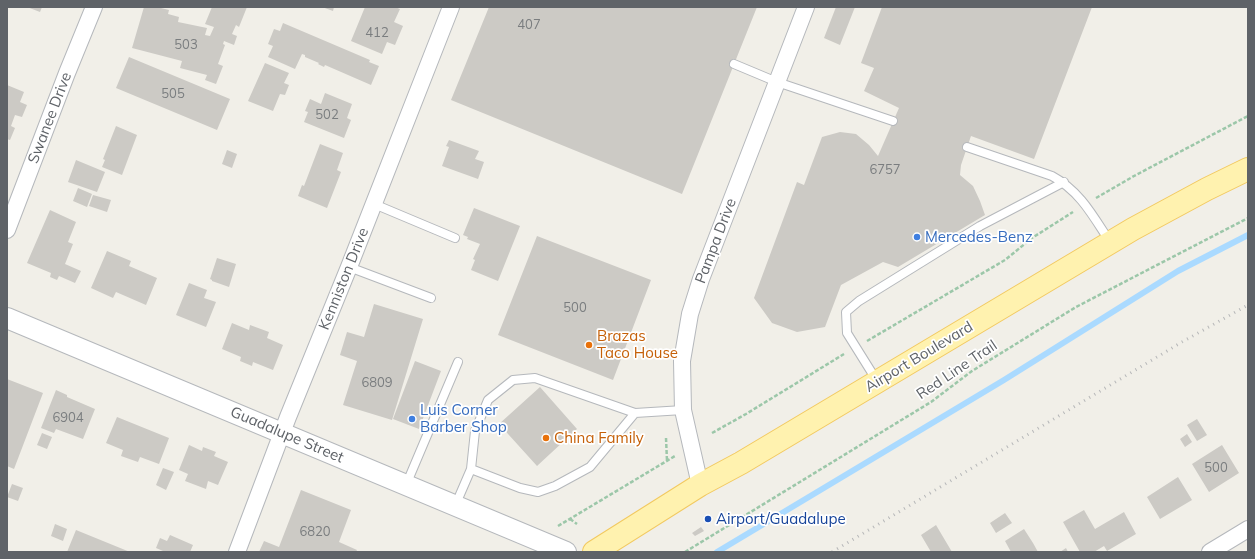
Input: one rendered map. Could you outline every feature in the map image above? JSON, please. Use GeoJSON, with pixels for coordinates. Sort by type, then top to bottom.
{"type":"FeatureCollection","features":[{"type":"Feature","properties":{"kind":"main road","name":"Airport Boulevard"},"geometry":{"type":"LineString","coordinates":[[594,552],[700,485],[741,463],[1110,243],[1207,189],[1248,169]]}},
{"type":"Feature","properties":{"kind":"street","name":"Swanee Drive"},"geometry":{"type":"LineString","coordinates":[[7,230],[64,80],[94,7]]}},
{"type":"Feature","properties":{"kind":"street","name":"Kenniston Drive"},"geometry":{"type":"LineString","coordinates":[[237,552],[282,433],[350,267],[451,7]]}},
{"type":"Feature","properties":{"kind":"street","name":"Pampa Drive"},"geometry":{"type":"LineString","coordinates":[[700,485],[683,410],[682,361],[690,314],[701,279],[806,7]]}},
{"type":"Feature","properties":{"kind":"street","name":"Guadalupe Street"},"geometry":{"type":"LineString","coordinates":[[7,318],[566,552]]}},
{"type":"Feature","properties":{"kind":"street"},"geometry":{"type":"LineString","coordinates":[[1210,552],[1248,529]]}},
{"type":"Feature","properties":{"kind":"lane"},"geometry":{"type":"LineString","coordinates":[[734,64],[777,82],[893,121]]}},
{"type":"Feature","properties":{"kind":"lane"},"geometry":{"type":"LineString","coordinates":[[967,147],[1052,176],[1064,182],[1085,205],[1110,243]]}},
{"type":"Feature","properties":{"kind":"lane"},"geometry":{"type":"LineString","coordinates":[[877,382],[847,333],[845,323],[846,312],[859,301],[980,226],[1064,182]]}},
{"type":"Feature","properties":{"kind":"lane"},"geometry":{"type":"LineString","coordinates":[[374,204],[455,238]]}},
{"type":"Feature","properties":{"kind":"lane"},"geometry":{"type":"LineString","coordinates":[[350,267],[431,298]]}},
{"type":"Feature","properties":{"kind":"lane"},"geometry":{"type":"LineString","coordinates":[[406,485],[458,362]]}},
{"type":"Feature","properties":{"kind":"lane"},"geometry":{"type":"LineString","coordinates":[[455,506],[471,469],[475,431],[488,400],[513,380],[535,378],[635,412],[683,410]]}},
{"type":"Feature","properties":{"kind":"lane"},"geometry":{"type":"LineString","coordinates":[[471,469],[520,488],[538,492],[555,486],[590,467],[635,412]]}},
{"type":"Feature","properties":{"kind":"path"},"geometry":{"type":"LineString","coordinates":[[1096,197],[1248,116]]}},
{"type":"Feature","properties":{"kind":"path"},"geometry":{"type":"LineString","coordinates":[[872,338],[1005,260],[1032,238],[1071,213]]}},
{"type":"Feature","properties":{"kind":"path","name":"Red Line Trail"},"geometry":{"type":"LineString","coordinates":[[686,552],[931,402],[972,371],[1076,307],[1248,218]]}},
{"type":"Feature","properties":{"kind":"path"},"geometry":{"type":"LineString","coordinates":[[712,432],[746,414],[844,354]]}},
{"type":"Feature","properties":{"kind":"path"},"geometry":{"type":"LineString","coordinates":[[666,438],[667,461]]}},
{"type":"Feature","properties":{"kind":"path"},"geometry":{"type":"LineString","coordinates":[[555,528],[679,454]]}},
{"type":"Feature","properties":{"kind":"path"},"geometry":{"type":"LineString","coordinates":[[570,519],[577,524]]}},
{"type":"Feature","properties":{"kind":"building"},"geometry":{"type":"Polygon","coordinates":[[[27,7],[42,7],[40,12],[27,7]]]}},
{"type":"Feature","properties":{"kind":"building"},"geometry":{"type":"Polygon","coordinates":[[[144,7],[157,7],[169,10],[168,14],[179,17],[178,22],[207,28],[205,35],[210,36],[214,27],[205,24],[212,7],[247,7],[239,27],[236,25],[232,34],[237,36],[234,45],[224,41],[223,44],[225,45],[218,64],[223,66],[216,84],[205,80],[207,75],[180,68],[182,61],[132,48],[144,7]]]}},
{"type":"Feature","properties":{"kind":"building"},"geometry":{"type":"Polygon","coordinates":[[[322,7],[334,7],[333,11],[322,7]]]}},
{"type":"Feature","properties":{"kind":"building"},"geometry":{"type":"Polygon","coordinates":[[[365,7],[395,7],[400,9],[394,22],[403,26],[395,45],[387,42],[382,54],[351,41],[365,7]]]}},
{"type":"Feature","properties":{"kind":"building"},"geometry":{"type":"Polygon","coordinates":[[[489,7],[757,7],[682,194],[451,100],[489,7]]]}},
{"type":"Feature","properties":{"kind":"building"},"geometry":{"type":"Polygon","coordinates":[[[836,7],[855,7],[840,45],[824,38],[836,7]]]}},
{"type":"Feature","properties":{"kind":"building"},"geometry":{"type":"Polygon","coordinates":[[[882,7],[1092,7],[1034,159],[971,136],[961,165],[960,175],[973,186],[985,215],[898,267],[883,262],[841,285],[825,327],[797,332],[772,323],[754,298],[797,182],[804,185],[822,137],[840,132],[856,134],[869,145],[878,156],[899,108],[864,91],[874,68],[861,63],[882,7]]]}},
{"type":"Feature","properties":{"kind":"building"},"geometry":{"type":"Polygon","coordinates":[[[283,23],[370,60],[369,62],[379,66],[371,85],[325,65],[324,67],[302,54],[295,69],[268,57],[273,46],[268,44],[274,29],[280,31],[283,23]]]}},
{"type":"Feature","properties":{"kind":"building"},"geometry":{"type":"Polygon","coordinates":[[[129,57],[230,99],[217,130],[116,88],[129,57]]]}},
{"type":"Feature","properties":{"kind":"building"},"geometry":{"type":"Polygon","coordinates":[[[265,63],[289,73],[284,83],[289,85],[285,95],[280,94],[273,111],[248,101],[265,63]]]}},
{"type":"Feature","properties":{"kind":"building"},"geometry":{"type":"Polygon","coordinates":[[[7,85],[24,92],[20,102],[27,105],[22,117],[15,115],[11,126],[15,128],[10,140],[7,139],[7,85]]]}},
{"type":"Feature","properties":{"kind":"building"},"geometry":{"type":"Polygon","coordinates":[[[325,93],[352,104],[347,118],[351,120],[344,138],[304,122],[308,112],[305,111],[310,99],[321,104],[325,93]]]}},
{"type":"Feature","properties":{"kind":"building"},"geometry":{"type":"Polygon","coordinates":[[[116,126],[137,135],[122,175],[102,167],[105,160],[103,159],[116,126]]]}},
{"type":"Feature","properties":{"kind":"building"},"geometry":{"type":"Polygon","coordinates":[[[449,140],[479,151],[475,159],[484,162],[478,179],[442,166],[449,147],[446,146],[449,140]]]}},
{"type":"Feature","properties":{"kind":"building"},"geometry":{"type":"Polygon","coordinates":[[[320,144],[343,153],[337,170],[341,172],[327,208],[298,196],[302,185],[304,186],[320,144]]]}},
{"type":"Feature","properties":{"kind":"building"},"geometry":{"type":"Polygon","coordinates":[[[227,150],[237,154],[232,168],[222,164],[227,150]]]}},
{"type":"Feature","properties":{"kind":"building"},"geometry":{"type":"Polygon","coordinates":[[[76,160],[105,172],[97,192],[68,182],[76,160]]]}},
{"type":"Feature","properties":{"kind":"building"},"geometry":{"type":"Polygon","coordinates":[[[78,188],[92,194],[87,207],[73,201],[78,188]]]}},
{"type":"Feature","properties":{"kind":"building"},"geometry":{"type":"Polygon","coordinates":[[[93,195],[111,200],[107,212],[89,206],[93,195]]]}},
{"type":"Feature","properties":{"kind":"building"},"geometry":{"type":"Polygon","coordinates":[[[474,208],[520,226],[498,281],[471,270],[475,260],[473,259],[480,244],[467,239],[468,237],[463,235],[474,208]]]}},
{"type":"Feature","properties":{"kind":"building"},"geometry":{"type":"Polygon","coordinates":[[[50,210],[76,222],[68,242],[73,244],[65,264],[81,271],[75,283],[59,276],[57,280],[50,277],[51,273],[27,263],[50,210]]]}},
{"type":"Feature","properties":{"kind":"building"},"geometry":{"type":"Polygon","coordinates":[[[537,236],[651,280],[613,380],[498,335],[537,236]]]}},
{"type":"Feature","properties":{"kind":"building"},"geometry":{"type":"Polygon","coordinates":[[[107,251],[131,261],[129,266],[157,278],[146,305],[116,292],[113,298],[91,288],[107,251]]]}},
{"type":"Feature","properties":{"kind":"building"},"geometry":{"type":"Polygon","coordinates":[[[217,258],[236,264],[229,287],[210,279],[217,258]]]}},
{"type":"Feature","properties":{"kind":"building"},"geometry":{"type":"Polygon","coordinates":[[[189,283],[207,290],[204,298],[216,302],[206,327],[176,315],[189,283]]]}},
{"type":"Feature","properties":{"kind":"building"},"geometry":{"type":"Polygon","coordinates":[[[374,304],[423,319],[392,420],[343,405],[357,361],[340,355],[347,332],[364,337],[374,304]]]}},
{"type":"Feature","properties":{"kind":"building"},"geometry":{"type":"Polygon","coordinates":[[[232,323],[249,330],[250,325],[269,332],[267,338],[283,345],[273,370],[253,362],[252,366],[240,361],[241,357],[222,349],[232,323]]]}},
{"type":"Feature","properties":{"kind":"building"},"geometry":{"type":"Polygon","coordinates":[[[415,361],[441,371],[419,429],[393,419],[415,361]]]}},
{"type":"Feature","properties":{"kind":"building"},"geometry":{"type":"Polygon","coordinates":[[[7,379],[43,393],[14,469],[7,466],[7,379]]]}},
{"type":"Feature","properties":{"kind":"building"},"geometry":{"type":"Polygon","coordinates":[[[540,387],[577,429],[537,466],[499,424],[540,387]]]}},
{"type":"Feature","properties":{"kind":"building"},"geometry":{"type":"Polygon","coordinates":[[[56,390],[67,395],[67,397],[95,409],[83,439],[56,429],[54,433],[41,428],[56,390]]]}},
{"type":"Feature","properties":{"kind":"building"},"geometry":{"type":"Polygon","coordinates":[[[117,417],[169,438],[159,464],[140,457],[138,462],[121,456],[123,450],[106,443],[117,417]]]}},
{"type":"Feature","properties":{"kind":"building"},"geometry":{"type":"Polygon","coordinates":[[[1197,419],[1207,435],[1197,441],[1187,425],[1197,419]]]}},
{"type":"Feature","properties":{"kind":"building"},"geometry":{"type":"Polygon","coordinates":[[[42,433],[52,437],[47,449],[37,445],[42,433]]]}},
{"type":"Feature","properties":{"kind":"building"},"geometry":{"type":"Polygon","coordinates":[[[1187,434],[1192,442],[1185,447],[1180,439],[1187,434]]]}},
{"type":"Feature","properties":{"kind":"building"},"geometry":{"type":"Polygon","coordinates":[[[189,445],[202,451],[203,447],[216,452],[214,456],[228,462],[218,485],[208,481],[206,489],[185,481],[188,474],[179,470],[189,445]]]}},
{"type":"Feature","properties":{"kind":"building"},"geometry":{"type":"Polygon","coordinates":[[[1222,445],[1239,473],[1209,492],[1192,464],[1222,445]]]}},
{"type":"Feature","properties":{"kind":"building"},"geometry":{"type":"Polygon","coordinates":[[[163,468],[174,472],[166,490],[156,485],[163,468]]]}},
{"type":"Feature","properties":{"kind":"building"},"geometry":{"type":"Polygon","coordinates":[[[1178,477],[1192,500],[1160,519],[1147,497],[1178,477]]]}},
{"type":"Feature","properties":{"kind":"building"},"geometry":{"type":"Polygon","coordinates":[[[12,484],[23,488],[18,501],[7,497],[12,484]]]}},
{"type":"Feature","properties":{"kind":"building"},"geometry":{"type":"Polygon","coordinates":[[[301,490],[351,510],[339,542],[357,550],[356,552],[259,552],[264,541],[279,547],[301,490]]]}},
{"type":"Feature","properties":{"kind":"building"},"geometry":{"type":"Polygon","coordinates":[[[1084,510],[1095,529],[1124,512],[1136,534],[1107,551],[1104,546],[1094,552],[1080,552],[1063,522],[1084,510]]]}},
{"type":"Feature","properties":{"kind":"building"},"geometry":{"type":"Polygon","coordinates":[[[1005,513],[1012,523],[996,533],[990,523],[1005,513]]]}},
{"type":"Feature","properties":{"kind":"building"},"geometry":{"type":"Polygon","coordinates":[[[55,524],[67,529],[63,541],[51,536],[55,524]]]}},
{"type":"Feature","properties":{"kind":"building"},"geometry":{"type":"Polygon","coordinates":[[[936,525],[952,552],[931,552],[921,535],[936,525]]]}},
{"type":"Feature","properties":{"kind":"building"},"geometry":{"type":"Polygon","coordinates":[[[701,527],[704,531],[695,536],[692,533],[701,527]]]}},
{"type":"Feature","properties":{"kind":"building"},"geometry":{"type":"Polygon","coordinates":[[[1024,529],[1038,552],[1011,552],[1005,541],[1024,529]]]}},
{"type":"Feature","properties":{"kind":"building"},"geometry":{"type":"Polygon","coordinates":[[[76,530],[130,552],[67,552],[76,530]]]}},
{"type":"Feature","properties":{"kind":"building"},"geometry":{"type":"Polygon","coordinates":[[[170,535],[193,545],[190,552],[162,552],[163,551],[156,548],[160,538],[167,541],[170,535]]]}},
{"type":"Feature","properties":{"kind":"building"},"geometry":{"type":"Polygon","coordinates":[[[1066,548],[1068,552],[1060,552],[1066,548]]]}},
{"type":"Feature","properties":{"kind":"waterway"},"geometry":{"type":"LineString","coordinates":[[717,552],[1004,380],[1178,271],[1248,235]]}},
{"type":"Feature","properties":{"kind":"railway"},"geometry":{"type":"LineString","coordinates":[[832,552],[1182,342],[1248,305]]}},
{"type":"Feature","properties":{"kind":"place","name":"Mercedes-Benz"},"geometry":{"type":"Point","coordinates":[917,237]}},
{"type":"Feature","properties":{"kind":"place","name":"Brazas Taco House"},"geometry":{"type":"Point","coordinates":[589,345]}},
{"type":"Feature","properties":{"kind":"place","name":"Luis Corner Barber Shop"},"geometry":{"type":"Point","coordinates":[412,419]}},
{"type":"Feature","properties":{"kind":"place","name":"China Family"},"geometry":{"type":"Point","coordinates":[546,438]}},
{"type":"Feature","properties":{"kind":"place","name":"Airport/Guadalupe"},"geometry":{"type":"Point","coordinates":[708,519]}}]}
